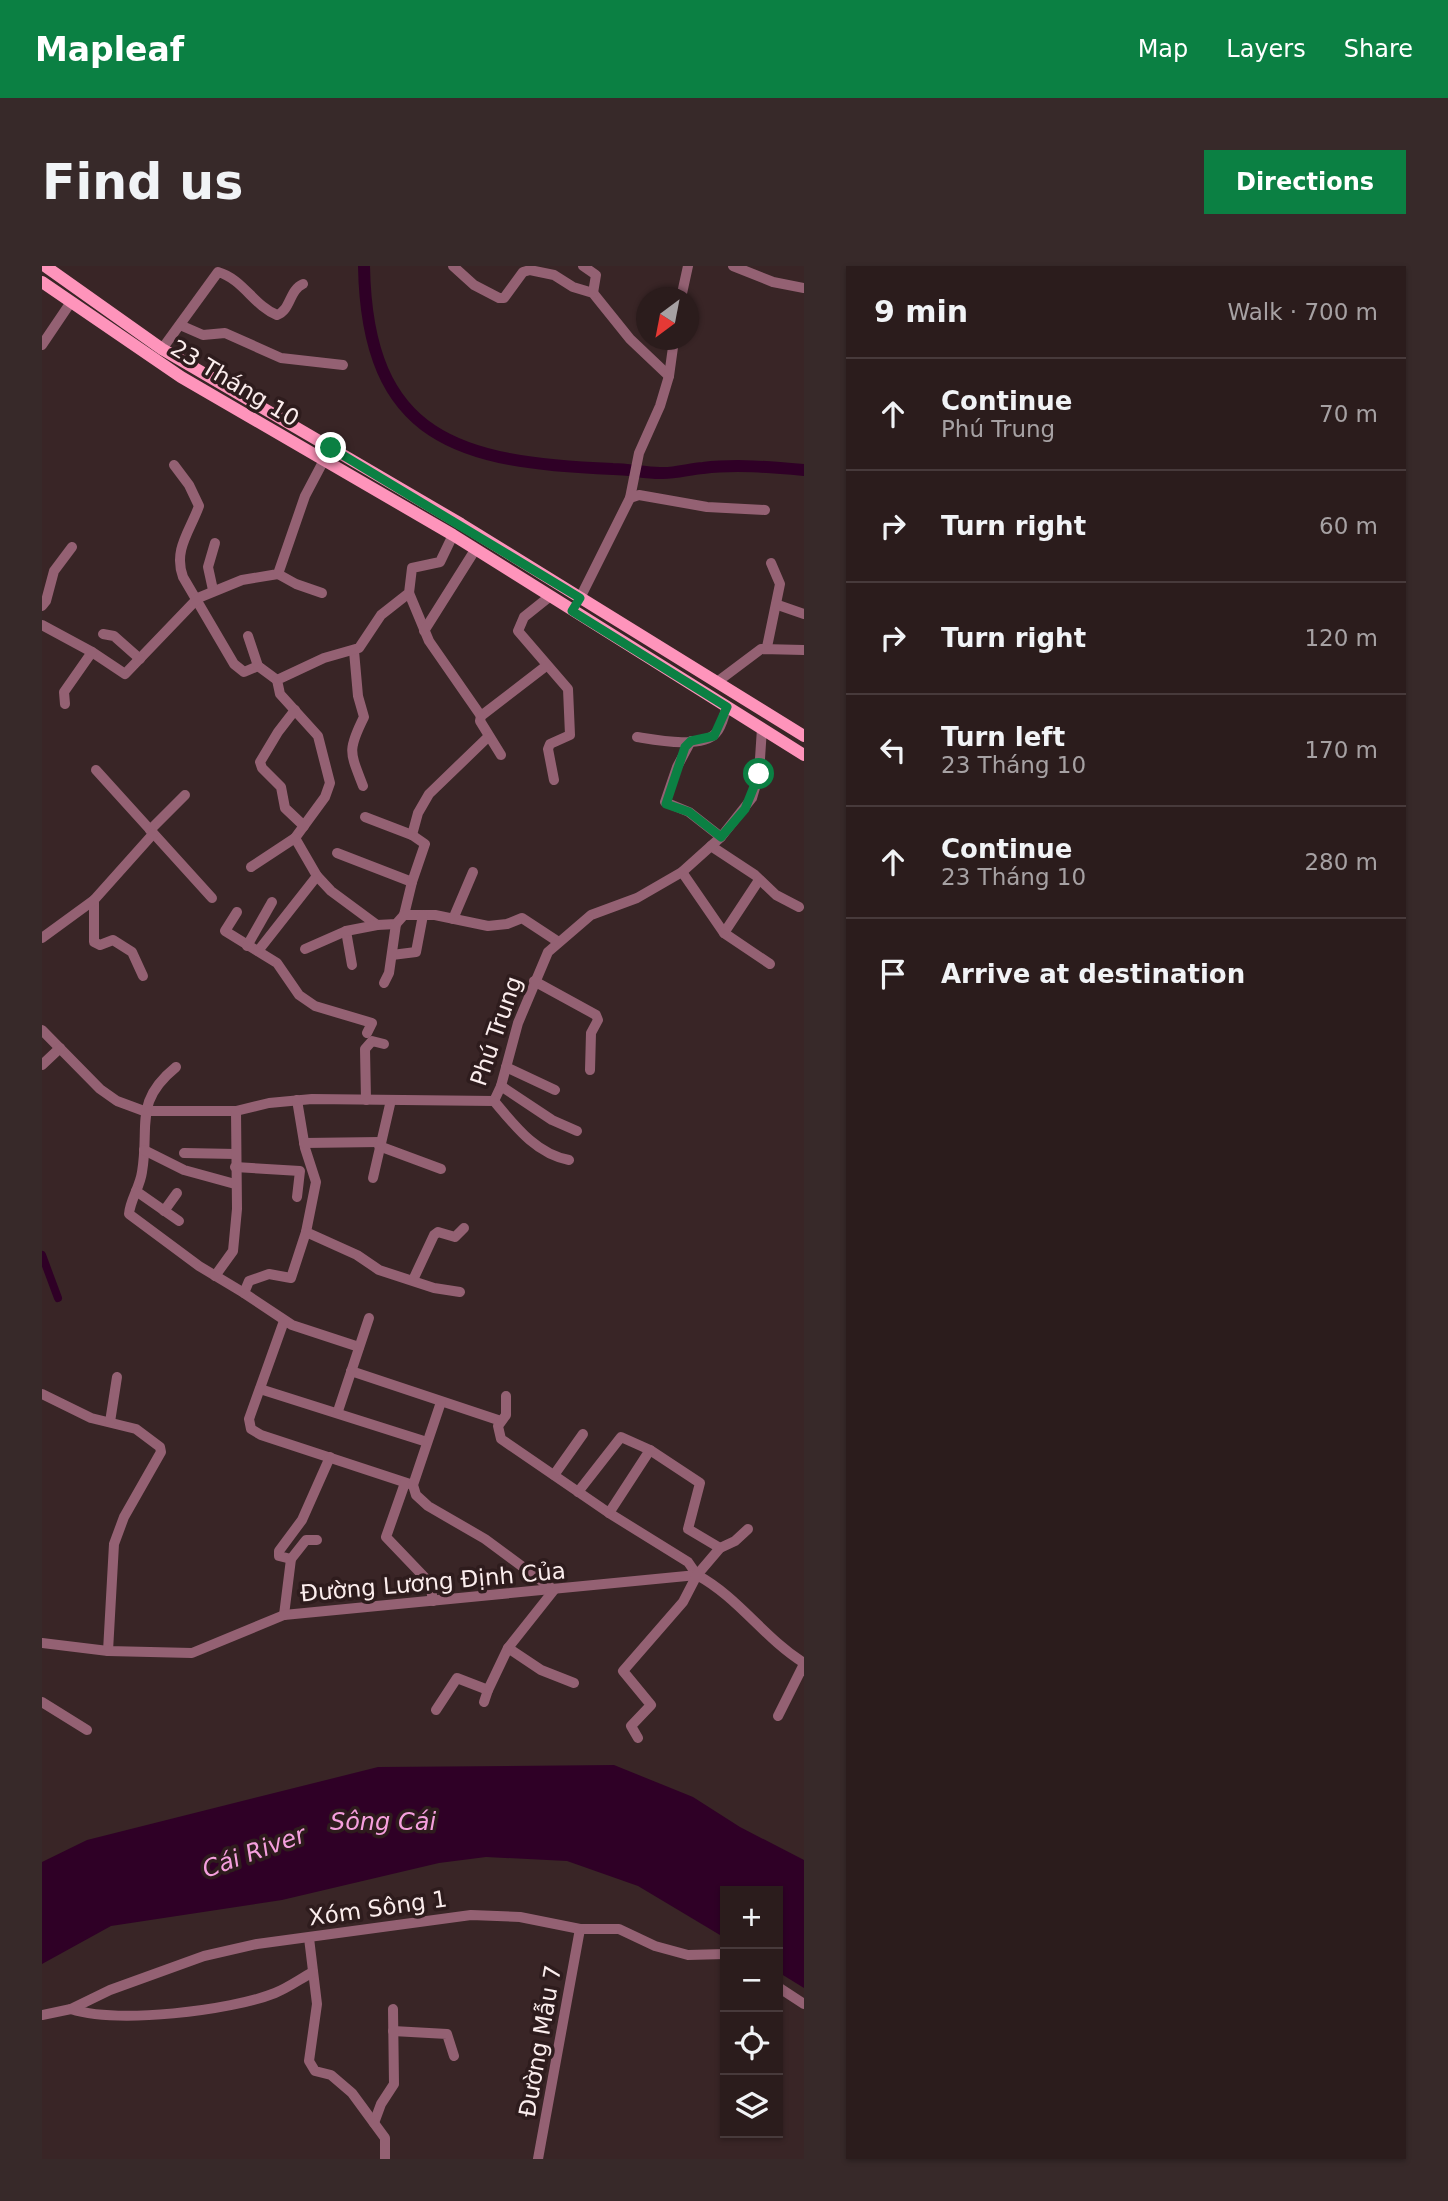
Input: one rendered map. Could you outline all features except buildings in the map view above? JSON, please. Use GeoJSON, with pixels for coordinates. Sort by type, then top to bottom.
{"type":"FeatureCollection","features":[{"type":"Feature","properties":{"kind":"main road","name":"23 Tháng 10"},"geometry":{"type":"LineString","coordinates":[[45,266],[162,349],[461,524],[804,736]]}},
{"type":"Feature","properties":{"kind":"main road","name":"23 Tháng 10"},"geometry":{"type":"LineString","coordinates":[[42,282],[181,377],[453,535],[804,755]]}},
{"type":"Feature","properties":{"kind":"main road"},"geometry":{"type":"LineString","coordinates":[[71,302],[79,290]]}},
{"type":"Feature","properties":{"kind":"main road"},"geometry":{"type":"LineString","coordinates":[[572,611],[580,598]]}},
{"type":"Feature","properties":{"kind":"street"},"geometry":{"type":"LineString","coordinates":[[453,266],[474,285],[499,299],[504,298],[523,272],[530,270],[554,275],[573,287],[593,293],[630,338],[668,376]]}},
{"type":"Feature","properties":{"kind":"street"},"geometry":{"type":"LineString","coordinates":[[583,266],[596,275],[593,293]]}},
{"type":"Feature","properties":{"kind":"street"},"geometry":{"type":"LineString","coordinates":[[683,287],[688,266]]}},
{"type":"Feature","properties":{"kind":"street"},"geometry":{"type":"LineString","coordinates":[[733,266],[804,288]]}},
{"type":"Feature","properties":{"kind":"street"},"geometry":{"type":"LineString","coordinates":[[162,349],[218,272],[251,294],[262,309],[277,315],[283,312],[295,290],[303,284]]}},
{"type":"Feature","properties":{"kind":"street"},"geometry":{"type":"LineString","coordinates":[[42,344],[71,302]]}},
{"type":"Feature","properties":{"kind":"street"},"geometry":{"type":"LineString","coordinates":[[180,325],[203,335],[225,333],[281,358],[343,365]]}},
{"type":"Feature","properties":{"kind":"street"},"geometry":{"type":"LineString","coordinates":[[580,598],[630,498],[639,453],[660,405],[672,350]]}},
{"type":"Feature","properties":{"kind":"street"},"geometry":{"type":"LineString","coordinates":[[278,573],[304,496],[324,460]]}},
{"type":"Feature","properties":{"kind":"street"},"geometry":{"type":"LineString","coordinates":[[174,465],[198,500],[180,556],[183,577],[239,670],[244,672],[258,666]]}},
{"type":"Feature","properties":{"kind":"street"},"geometry":{"type":"LineString","coordinates":[[630,498],[639,495],[707,507],[765,510]]}},
{"type":"Feature","properties":{"kind":"street"},"geometry":{"type":"LineString","coordinates":[[453,535],[440,562],[412,568],[409,593],[424,631],[481,716],[480,721],[488,737],[501,755]]}},
{"type":"Feature","properties":{"kind":"street"},"geometry":{"type":"LineString","coordinates":[[213,590],[208,567],[215,542]]}},
{"type":"Feature","properties":{"kind":"street"},"geometry":{"type":"LineString","coordinates":[[42,606],[54,571],[72,547]]}},
{"type":"Feature","properties":{"kind":"street"},"geometry":{"type":"LineString","coordinates":[[424,631],[475,550]]}},
{"type":"Feature","properties":{"kind":"street"},"geometry":{"type":"LineString","coordinates":[[768,647],[780,584],[771,563]]}},
{"type":"Feature","properties":{"kind":"street"},"geometry":{"type":"LineString","coordinates":[[42,625],[92,652],[125,674],[198,598],[213,590],[278,573],[296,584],[322,593]]}},
{"type":"Feature","properties":{"kind":"street"},"geometry":{"type":"LineString","coordinates":[[276,680],[324,658],[354,651],[381,615],[409,593]]}},
{"type":"Feature","properties":{"kind":"street"},"geometry":{"type":"LineString","coordinates":[[549,597],[524,617],[518,631],[546,666],[565,683],[570,735],[550,744],[548,749],[554,780]]}},
{"type":"Feature","properties":{"kind":"street"},"geometry":{"type":"LineString","coordinates":[[778,605],[804,614]]}},
{"type":"Feature","properties":{"kind":"street"},"geometry":{"type":"LineString","coordinates":[[103,634],[114,636],[140,659]]}},
{"type":"Feature","properties":{"kind":"street"},"geometry":{"type":"LineString","coordinates":[[248,636],[258,666],[276,680],[279,694],[320,740],[330,783],[325,797],[295,838],[251,867]]}},
{"type":"Feature","properties":{"kind":"street"},"geometry":{"type":"LineString","coordinates":[[717,682],[754,652],[768,647],[804,650]]}},
{"type":"Feature","properties":{"kind":"street"},"geometry":{"type":"LineString","coordinates":[[354,651],[358,696],[363,717],[351,742],[351,755],[363,786]]}},
{"type":"Feature","properties":{"kind":"street"},"geometry":{"type":"LineString","coordinates":[[65,704],[67,687],[92,652]]}},
{"type":"Feature","properties":{"kind":"street"},"geometry":{"type":"LineString","coordinates":[[481,716],[546,666]]}},
{"type":"Feature","properties":{"kind":"street"},"geometry":{"type":"LineString","coordinates":[[637,737],[691,741],[714,736],[727,707]]}},
{"type":"Feature","properties":{"kind":"street"},"geometry":{"type":"LineString","coordinates":[[295,710],[260,762],[262,768],[281,787],[285,808],[303,826]]}},
{"type":"Feature","properties":{"kind":"street","name":"Phú Trung"},"geometry":{"type":"LineString","coordinates":[[42,1030],[110,1096],[144,1111],[236,1111],[297,1100],[494,1101],[542,961],[557,941],[591,915],[637,898],[682,872],[721,837],[751,798],[759,774],[762,729]]}},
{"type":"Feature","properties":{"kind":"street"},"geometry":{"type":"LineString","coordinates":[[412,835],[418,813],[429,794],[488,737]]}},
{"type":"Feature","properties":{"kind":"street"},"geometry":{"type":"LineString","coordinates":[[691,741],[677,767],[664,802],[689,812],[721,837]]}},
{"type":"Feature","properties":{"kind":"street"},"geometry":{"type":"LineString","coordinates":[[96,770],[212,898]]}},
{"type":"Feature","properties":{"kind":"street"},"geometry":{"type":"LineString","coordinates":[[42,938],[94,900],[185,795]]}},
{"type":"Feature","properties":{"kind":"street"},"geometry":{"type":"LineString","coordinates":[[365,817],[412,835],[425,844],[404,915],[396,924],[392,955],[384,983]]}},
{"type":"Feature","properties":{"kind":"street"},"geometry":{"type":"LineString","coordinates":[[295,838],[317,876],[331,891],[377,925]]}},
{"type":"Feature","properties":{"kind":"street"},"geometry":{"type":"LineString","coordinates":[[711,846],[776,895],[799,907]]}},
{"type":"Feature","properties":{"kind":"street"},"geometry":{"type":"LineString","coordinates":[[337,853],[412,882]]}},
{"type":"Feature","properties":{"kind":"street"},"geometry":{"type":"LineString","coordinates":[[453,919],[473,872]]}},
{"type":"Feature","properties":{"kind":"street"},"geometry":{"type":"LineString","coordinates":[[682,872],[724,933],[770,964]]}},
{"type":"Feature","properties":{"kind":"street"},"geometry":{"type":"LineString","coordinates":[[258,951],[317,876]]}},
{"type":"Feature","properties":{"kind":"street"},"geometry":{"type":"LineString","coordinates":[[724,933],[759,880]]}},
{"type":"Feature","properties":{"kind":"street"},"geometry":{"type":"LineString","coordinates":[[94,900],[94,942],[100,945],[113,940],[130,950],[143,976]]}},
{"type":"Feature","properties":{"kind":"street"},"geometry":{"type":"LineString","coordinates":[[247,946],[272,902]]}},
{"type":"Feature","properties":{"kind":"street"},"geometry":{"type":"LineString","coordinates":[[237,912],[225,931],[277,962],[299,995],[315,1006],[372,1023],[367,1033]]}},
{"type":"Feature","properties":{"kind":"street"},"geometry":{"type":"LineString","coordinates":[[404,915],[423,915],[488,926],[507,924],[522,918],[557,941]]}},
{"type":"Feature","properties":{"kind":"street"},"geometry":{"type":"LineString","coordinates":[[392,955],[415,952],[423,915]]}},
{"type":"Feature","properties":{"kind":"street"},"geometry":{"type":"LineString","coordinates":[[305,949],[346,932],[396,924]]}},
{"type":"Feature","properties":{"kind":"street"},"geometry":{"type":"LineString","coordinates":[[346,932],[352,965]]}},
{"type":"Feature","properties":{"kind":"street"},"geometry":{"type":"LineString","coordinates":[[534,981],[596,1015],[598,1020],[590,1039],[590,1070]]}},
{"type":"Feature","properties":{"kind":"street"},"geometry":{"type":"LineString","coordinates":[[366,1100],[365,1049],[372,1041],[384,1044]]}},
{"type":"Feature","properties":{"kind":"street"},"geometry":{"type":"LineString","coordinates":[[42,1065],[60,1048]]}},
{"type":"Feature","properties":{"kind":"street"},"geometry":{"type":"LineString","coordinates":[[176,1067],[153,1090],[144,1111],[144,1150],[129,1214],[215,1276],[284,1321],[359,1347]]}},
{"type":"Feature","properties":{"kind":"street"},"geometry":{"type":"LineString","coordinates":[[506,1067],[555,1090]]}},
{"type":"Feature","properties":{"kind":"street"},"geometry":{"type":"LineString","coordinates":[[501,1086],[552,1120],[577,1131]]}},
{"type":"Feature","properties":{"kind":"street"},"geometry":{"type":"LineString","coordinates":[[244,1293],[249,1281],[269,1274],[292,1278],[306,1232],[316,1182],[304,1143],[297,1100]]}},
{"type":"Feature","properties":{"kind":"street"},"geometry":{"type":"LineString","coordinates":[[373,1178],[391,1100]]}},
{"type":"Feature","properties":{"kind":"street"},"geometry":{"type":"LineString","coordinates":[[494,1101],[547,1154],[569,1160]]}},
{"type":"Feature","properties":{"kind":"street"},"geometry":{"type":"LineString","coordinates":[[215,1276],[233,1251],[237,1209],[236,1111]]}},
{"type":"Feature","properties":{"kind":"street"},"geometry":{"type":"LineString","coordinates":[[304,1143],[379,1144],[442,1169]]}},
{"type":"Feature","properties":{"kind":"street"},"geometry":{"type":"LineString","coordinates":[[144,1150],[184,1170],[235,1184]]}},
{"type":"Feature","properties":{"kind":"street"},"geometry":{"type":"LineString","coordinates":[[184,1153],[236,1154]]}},
{"type":"Feature","properties":{"kind":"street"},"geometry":{"type":"LineString","coordinates":[[235,1167],[300,1171],[298,1197]]}},
{"type":"Feature","properties":{"kind":"street"},"geometry":{"type":"LineString","coordinates":[[136,1191],[179,1222]]}},
{"type":"Feature","properties":{"kind":"street"},"geometry":{"type":"LineString","coordinates":[[164,1211],[177,1193]]}},
{"type":"Feature","properties":{"kind":"street"},"geometry":{"type":"LineString","coordinates":[[413,1280],[434,1235],[438,1232],[455,1237],[464,1228]]}},
{"type":"Feature","properties":{"kind":"street"},"geometry":{"type":"LineString","coordinates":[[306,1232],[357,1255],[379,1270],[460,1292]]}},
{"type":"Feature","properties":{"kind":"street"},"geometry":{"type":"LineString","coordinates":[[338,1411],[369,1318]]}},
{"type":"Feature","properties":{"kind":"street"},"geometry":{"type":"LineString","coordinates":[[284,1321],[249,1419],[251,1430],[409,1484],[428,1506],[485,1539],[554,1590],[508,1648],[484,1702]]}},
{"type":"Feature","properties":{"kind":"street"},"geometry":{"type":"LineString","coordinates":[[351,1371],[501,1421]]}},
{"type":"Feature","properties":{"kind":"street"},"geometry":{"type":"LineString","coordinates":[[110,1422],[117,1377]]}},
{"type":"Feature","properties":{"kind":"street"},"geometry":{"type":"LineString","coordinates":[[260,1389],[338,1411],[428,1442]]}},
{"type":"Feature","properties":{"kind":"street"},"geometry":{"type":"LineString","coordinates":[[42,1394],[71,1409],[145,1433],[155,1440],[161,1452],[124,1517],[114,1544],[108,1651]]}},
{"type":"Feature","properties":{"kind":"street"},"geometry":{"type":"LineString","coordinates":[[506,1396],[507,1408],[498,1426],[501,1439],[609,1513],[688,1562],[697,1575],[721,1591],[771,1640],[804,1663],[778,1716]]}},
{"type":"Feature","properties":{"kind":"street"},"geometry":{"type":"LineString","coordinates":[[433,1601],[430,1583],[386,1536],[428,1442],[441,1402]]}},
{"type":"Feature","properties":{"kind":"street"},"geometry":{"type":"LineString","coordinates":[[554,1475],[583,1434]]}},
{"type":"Feature","properties":{"kind":"street"},"geometry":{"type":"LineString","coordinates":[[578,1492],[592,1470],[621,1437],[650,1450],[700,1483],[688,1529],[720,1548]]}},
{"type":"Feature","properties":{"kind":"street"},"geometry":{"type":"LineString","coordinates":[[609,1513],[650,1450]]}},
{"type":"Feature","properties":{"kind":"street"},"geometry":{"type":"LineString","coordinates":[[291,1559],[279,1556],[279,1551],[302,1520],[330,1457]]}},
{"type":"Feature","properties":{"kind":"street"},"geometry":{"type":"LineString","coordinates":[[638,1738],[631,1726],[651,1705],[624,1671],[683,1602],[697,1575],[720,1548],[735,1541],[748,1528]]}},
{"type":"Feature","properties":{"kind":"street"},"geometry":{"type":"LineString","coordinates":[[284,1615],[291,1559],[306,1541],[317,1540]]}},
{"type":"Feature","properties":{"kind":"street","name":"Đường Lương Định Của"},"geometry":{"type":"LineString","coordinates":[[42,1643],[108,1651],[192,1653],[284,1615],[697,1575]]}},
{"type":"Feature","properties":{"kind":"street"},"geometry":{"type":"LineString","coordinates":[[508,1648],[541,1670],[574,1683]]}},
{"type":"Feature","properties":{"kind":"street"},"geometry":{"type":"LineString","coordinates":[[436,1710],[457,1678],[488,1690]]}},
{"type":"Feature","properties":{"kind":"street"},"geometry":{"type":"LineString","coordinates":[[42,1702],[87,1730]]}},
{"type":"Feature","properties":{"kind":"street","name":"Xóm Sông 1"},"geometry":{"type":"LineString","coordinates":[[42,2015],[71,2009],[110,1990],[204,1956],[257,1944],[471,1915],[520,1917],[580,1929],[629,1931],[655,1946],[688,1955],[720,1954]]}},
{"type":"Feature","properties":{"kind":"street","name":"Đường Mẫu 7"},"geometry":{"type":"LineString","coordinates":[[538,2159],[580,1929]]}},
{"type":"Feature","properties":{"kind":"street"},"geometry":{"type":"LineString","coordinates":[[309,1938],[317,2004],[309,2061],[315,2071],[331,2075],[344,2083],[385,2138],[384,2159]]}},
{"type":"Feature","properties":{"kind":"street"},"geometry":{"type":"LineString","coordinates":[[71,2009],[91,2014],[176,2013],[274,1993],[313,1972]]}},
{"type":"Feature","properties":{"kind":"street"},"geometry":{"type":"LineString","coordinates":[[783,1990],[804,2004]]}},
{"type":"Feature","properties":{"kind":"street"},"geometry":{"type":"LineString","coordinates":[[374,2123],[394,2084],[393,2009]]}},
{"type":"Feature","properties":{"kind":"street"},"geometry":{"type":"LineString","coordinates":[[393,2031],[447,2034],[454,2056]]}},
{"type":"Feature","properties":{"kind":"water","name":"Sông Cái"},"geometry":{"type":"Polygon","coordinates":[[[614,1765],[693,1797],[740,1827],[804,1860],[804,1988],[783,1975],[783,1886],[720,1886],[720,1935],[638,1886],[567,1861],[486,1857],[439,1863],[282,1900],[111,1926],[42,1964],[42,1862],[87,1840],[378,1767],[614,1765]]]}},
{"type":"Feature","properties":{"kind":"waterway"},"geometry":{"type":"LineString","coordinates":[[364,266],[369,324],[383,370],[404,405],[432,430],[468,448],[510,459],[558,466],[654,473],[728,466],[804,470]]}},
{"type":"Feature","properties":{"kind":"waterway"},"geometry":{"type":"LineString","coordinates":[[42,1255],[58,1298]]}},
{"type":"Feature","properties":{"kind":"route"},"geometry":{"type":"LineString","coordinates":[[331,448],[580,598],[572,611],[727,707],[714,736],[691,741],[685,747],[664,802],[666,804],[689,812],[721,837],[745,809],[759,774]]}},
{"type":"Feature","properties":{"kind":"water label","name":"Cái River"},"geometry":{"type":"Point","coordinates":[254,1852]}}]}
